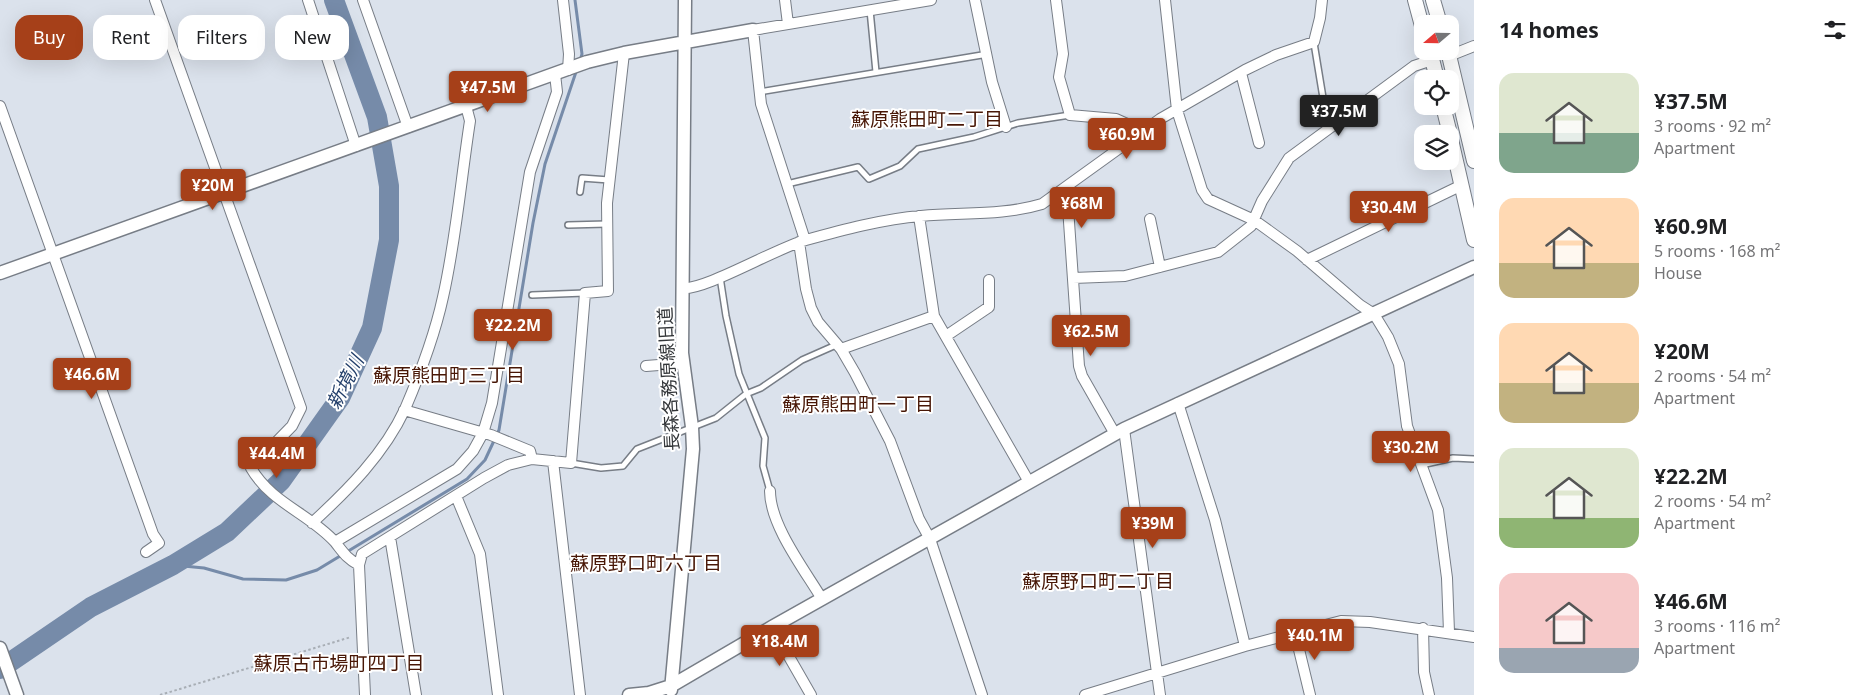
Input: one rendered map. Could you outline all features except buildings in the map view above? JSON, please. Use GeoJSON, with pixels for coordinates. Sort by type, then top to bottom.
{"type":"FeatureCollection","features":[{"type":"Feature","properties":{"kind":"main road"},"geometry":{"type":"LineString","coordinates":[[1415,0],[1419,15]]}},
{"type":"Feature","properties":{"kind":"main road"},"geometry":{"type":"LineString","coordinates":[[1433,0],[1437,15]]}},
{"type":"Feature","properties":{"kind":"main road"},"geometry":{"type":"LineString","coordinates":[[1449,60],[1474,161]]}},
{"type":"Feature","properties":{"kind":"main road"},"geometry":{"type":"LineString","coordinates":[[1459,170],[1474,240]]}},
{"type":"Feature","properties":{"kind":"street"},"geometry":{"type":"LineString","coordinates":[[155,0],[301,408],[292,426],[251,468],[281,503],[312,523],[336,545],[348,560],[360,565]]}},
{"type":"Feature","properties":{"kind":"street"},"geometry":{"type":"LineString","coordinates":[[308,0],[360,145]]}},
{"type":"Feature","properties":{"kind":"street"},"geometry":{"type":"LineString","coordinates":[[364,0],[403,129]]}},
{"type":"Feature","properties":{"kind":"street"},"geometry":{"type":"LineString","coordinates":[[563,0],[569,69]]}},
{"type":"Feature","properties":{"kind":"street","name":"長森各務原線旧道"},"geometry":{"type":"LineString","coordinates":[[671,691],[692,458],[692,427],[684,363],[682,288],[685,0]]}},
{"type":"Feature","properties":{"kind":"street"},"geometry":{"type":"LineString","coordinates":[[785,0],[788,24]]}},
{"type":"Feature","properties":{"kind":"street"},"geometry":{"type":"LineString","coordinates":[[0,273],[587,62],[685,41],[931,0]]}},
{"type":"Feature","properties":{"kind":"street"},"geometry":{"type":"LineString","coordinates":[[975,0],[988,54],[992,82],[1006,127]]}},
{"type":"Feature","properties":{"kind":"street"},"geometry":{"type":"LineString","coordinates":[[1056,0],[1063,54],[1059,77],[1070,115],[1116,119],[1145,132]]}},
{"type":"Feature","properties":{"kind":"street"},"geometry":{"type":"LineString","coordinates":[[1165,0],[1177,110],[1202,190],[1208,199],[1254,220],[1307,260],[1360,305],[1374,314],[1399,364],[1407,426],[1438,510],[1442,535],[1448,632]]}},
{"type":"Feature","properties":{"kind":"street"},"geometry":{"type":"LineString","coordinates":[[682,288],[688,289],[720,277],[783,247],[802,241],[919,216],[1018,211],[1042,204],[1145,132],[1160,119],[1276,55],[1314,42],[1322,0]]}},
{"type":"Feature","properties":{"kind":"street"},"geometry":{"type":"LineString","coordinates":[[753,30],[760,104],[802,241],[806,290],[811,308],[818,322],[839,347],[890,440],[919,519],[930,539],[982,695]]}},
{"type":"Feature","properties":{"kind":"street"},"geometry":{"type":"LineString","coordinates":[[1459,51],[1474,46]]}},
{"type":"Feature","properties":{"kind":"street"},"geometry":{"type":"LineString","coordinates":[[365,695],[361,634],[360,565],[362,554],[508,465],[532,459],[571,463],[586,293],[608,291],[607,224],[624,53]]}},
{"type":"Feature","properties":{"kind":"street"},"geometry":{"type":"LineString","coordinates":[[1073,278],[1125,276],[1218,252],[1251,226],[1262,201],[1289,158],[1424,60]]}},
{"type":"Feature","properties":{"kind":"street"},"geometry":{"type":"LineString","coordinates":[[1241,73],[1259,143]]}},
{"type":"Feature","properties":{"kind":"street"},"geometry":{"type":"LineString","coordinates":[[336,545],[457,469],[487,434],[530,172],[556,92],[555,74]]}},
{"type":"Feature","properties":{"kind":"street"},"geometry":{"type":"LineString","coordinates":[[0,106],[153,534],[159,543],[146,552]]}},
{"type":"Feature","properties":{"kind":"street"},"geometry":{"type":"LineString","coordinates":[[312,523],[347,491],[375,457],[404,410],[431,337],[443,297],[470,120],[466,106]]}},
{"type":"Feature","properties":{"kind":"street"},"geometry":{"type":"LineString","coordinates":[[1307,260],[1462,184]]}},
{"type":"Feature","properties":{"kind":"street"},"geometry":{"type":"LineString","coordinates":[[1064,190],[1067,193],[1079,366],[1082,376],[1120,432],[1160,695]]}},
{"type":"Feature","properties":{"kind":"street"},"geometry":{"type":"LineString","coordinates":[[919,216],[934,316],[1029,482]]}},
{"type":"Feature","properties":{"kind":"street"},"geometry":{"type":"LineString","coordinates":[[1150,219],[1160,267]]}},
{"type":"Feature","properties":{"kind":"street"},"geometry":{"type":"LineString","coordinates":[[629,695],[671,691],[772,627],[1120,432],[1178,403],[1474,267]]}},
{"type":"Feature","properties":{"kind":"street"},"geometry":{"type":"LineString","coordinates":[[946,336],[989,306],[990,280]]}},
{"type":"Feature","properties":{"kind":"street"},"geometry":{"type":"LineString","coordinates":[[839,347],[934,316]]}},
{"type":"Feature","properties":{"kind":"street"},"geometry":{"type":"LineString","coordinates":[[646,366],[684,363]]}},
{"type":"Feature","properties":{"kind":"street"},"geometry":{"type":"LineString","coordinates":[[1178,403],[1216,520],[1245,646]]}},
{"type":"Feature","properties":{"kind":"street"},"geometry":{"type":"LineString","coordinates":[[404,410],[504,440],[530,451],[532,459]]}},
{"type":"Feature","properties":{"kind":"street"},"geometry":{"type":"LineString","coordinates":[[553,461],[580,695]]}},
{"type":"Feature","properties":{"kind":"street"},"geometry":{"type":"LineString","coordinates":[[770,491],[770,505],[780,528],[822,599]]}},
{"type":"Feature","properties":{"kind":"street"},"geometry":{"type":"LineString","coordinates":[[456,496],[480,554],[498,695]]}},
{"type":"Feature","properties":{"kind":"street"},"geometry":{"type":"LineString","coordinates":[[390,537],[416,695]]}},
{"type":"Feature","properties":{"kind":"street"},"geometry":{"type":"LineString","coordinates":[[1085,695],[1245,646],[1341,621],[1423,628],[1474,637]]}},
{"type":"Feature","properties":{"kind":"street"},"geometry":{"type":"LineString","coordinates":[[772,627],[811,695]]}},
{"type":"Feature","properties":{"kind":"street"},"geometry":{"type":"LineString","coordinates":[[1423,628],[1424,672],[1429,695]]}},
{"type":"Feature","properties":{"kind":"street"},"geometry":{"type":"LineString","coordinates":[[1295,633],[1310,695]]}},
{"type":"Feature","properties":{"kind":"street"},"geometry":{"type":"LineString","coordinates":[[0,648],[17,695]]}},
{"type":"Feature","properties":{"kind":"lane"},"geometry":{"type":"LineString","coordinates":[[870,9],[876,72]]}},
{"type":"Feature","properties":{"kind":"lane"},"geometry":{"type":"LineString","coordinates":[[1314,42],[1326,116],[1332,127]]}},
{"type":"Feature","properties":{"kind":"lane"},"geometry":{"type":"LineString","coordinates":[[759,92],[988,54]]}},
{"type":"Feature","properties":{"kind":"lane"},"geometry":{"type":"LineString","coordinates":[[786,184],[858,167],[869,179],[900,166],[918,149],[974,137],[1006,127],[1070,115]]}},
{"type":"Feature","properties":{"kind":"lane"},"geometry":{"type":"LineString","coordinates":[[580,192],[582,178],[610,180]]}},
{"type":"Feature","properties":{"kind":"lane"},"geometry":{"type":"LineString","coordinates":[[568,225],[607,224]]}},
{"type":"Feature","properties":{"kind":"lane"},"geometry":{"type":"LineString","coordinates":[[720,277],[726,316],[739,374],[765,438],[763,466],[770,491]]}},
{"type":"Feature","properties":{"kind":"lane"},"geometry":{"type":"LineString","coordinates":[[532,295],[586,293]]}},
{"type":"Feature","properties":{"kind":"lane"},"geometry":{"type":"LineString","coordinates":[[571,463],[601,468],[623,466],[637,449],[716,418],[746,394],[760,388],[802,360],[839,347]]}},
{"type":"Feature","properties":{"kind":"lane"},"geometry":{"type":"LineString","coordinates":[[1421,465],[1453,458],[1474,459]]}},
{"type":"Feature","properties":{"kind":"path"},"geometry":{"type":"LineString","coordinates":[[160,695],[361,634]]}},
{"type":"Feature","properties":{"kind":"waterway","name":"新境川"},"geometry":{"type":"LineString","coordinates":[[0,669],[91,607],[173,565],[227,532],[281,481],[340,398],[372,328],[389,240],[389,186],[377,117],[334,0]]}},
{"type":"Feature","properties":{"kind":"waterway"},"geometry":{"type":"LineString","coordinates":[[575,0],[582,54],[580,61]]}},
{"type":"Feature","properties":{"kind":"waterway"},"geometry":{"type":"LineString","coordinates":[[173,565],[204,568],[243,579],[286,580],[317,570],[467,479],[485,460],[499,430],[533,223],[545,164],[577,69]]}},
{"type":"Feature","properties":{"kind":"district","name":"蘇原熊田町二丁目"},"geometry":{"type":"Point","coordinates":[927,119]}},
{"type":"Feature","properties":{"kind":"district","name":"蘇原熊田町三丁目"},"geometry":{"type":"Point","coordinates":[449,375]}},
{"type":"Feature","properties":{"kind":"district","name":"蘇原熊田町一丁目"},"geometry":{"type":"Point","coordinates":[858,404]}},
{"type":"Feature","properties":{"kind":"district","name":"蘇原野口町六丁目"},"geometry":{"type":"Point","coordinates":[646,563]}},
{"type":"Feature","properties":{"kind":"district","name":"蘇原野口町二丁目"},"geometry":{"type":"Point","coordinates":[1098,581]}},
{"type":"Feature","properties":{"kind":"district","name":"蘇原古市場町四丁目"},"geometry":{"type":"Point","coordinates":[339,663]}}]}
